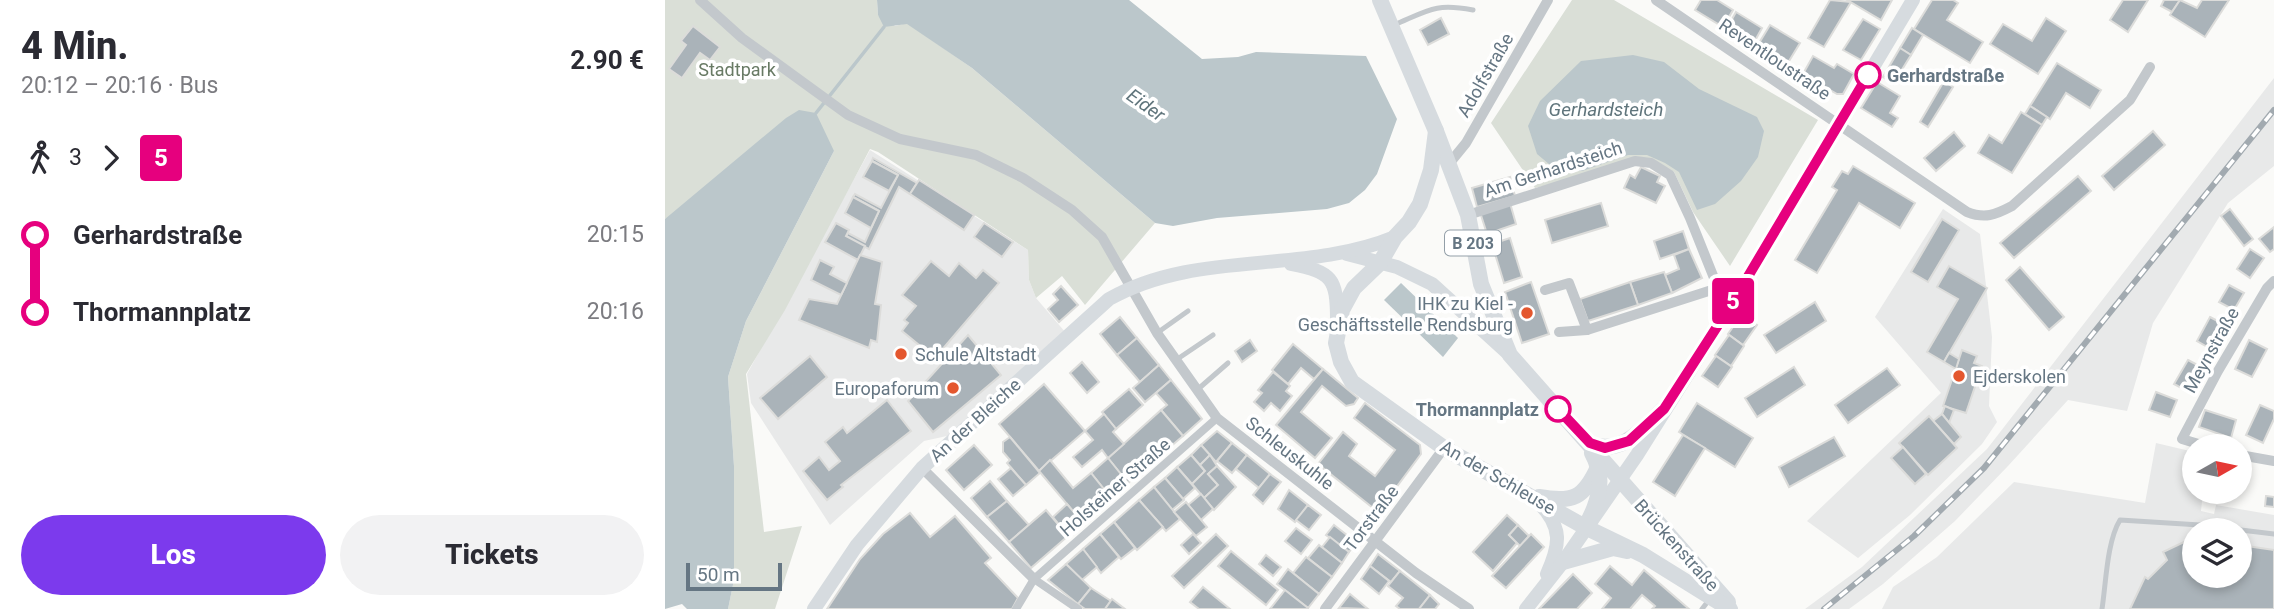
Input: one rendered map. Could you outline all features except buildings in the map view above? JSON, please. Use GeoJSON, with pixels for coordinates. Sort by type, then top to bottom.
{"type":"FeatureCollection","features":[{"type":"Feature","properties":{"kind":"main road","name":"B 203"},"geometry":{"type":"LineString","coordinates":[[1380,0],[1436,131],[1468,215],[1481,284],[1510,355],[1588,442],[1618,483]]}},
{"type":"Feature","properties":{"kind":"main road"},"geometry":{"type":"LineString","coordinates":[[1527,609],[1618,483],[1731,305],[1913,0]]}},
{"type":"Feature","properties":{"kind":"main road"},"geometry":{"type":"LineString","coordinates":[[1336,342],[1342,310],[1354,288],[1380,263],[1395,237],[1409,222],[1420,204],[1431,170],[1436,131]]}},
{"type":"Feature","properties":{"kind":"main road"},"geometry":{"type":"LineString","coordinates":[[1342,253],[1395,237]]}},
{"type":"Feature","properties":{"kind":"main road","name":"An der Bleiche"},"geometry":{"type":"LineString","coordinates":[[814,609],[857,545],[922,468],[1109,299],[1131,286],[1199,268],[1279,262],[1342,253],[1380,263]]}},
{"type":"Feature","properties":{"kind":"main road"},"geometry":{"type":"LineString","coordinates":[[1279,262],[1318,269],[1326,275],[1333,285],[1337,301],[1336,342]]}},
{"type":"Feature","properties":{"kind":"main road"},"geometry":{"type":"LineString","coordinates":[[1380,263],[1397,267],[1432,284],[1510,355]]}},
{"type":"Feature","properties":{"kind":"main road","name":"An der Schleuse"},"geometry":{"type":"LineString","coordinates":[[1336,342],[1341,362],[1352,382],[1444,448],[1585,527]]}},
{"type":"Feature","properties":{"kind":"main road"},"geometry":{"type":"LineString","coordinates":[[1588,442],[1605,448],[1620,445],[1629,441],[1664,409]]}},
{"type":"Feature","properties":{"kind":"main road"},"geometry":{"type":"LineString","coordinates":[[1585,527],[1599,497],[1598,467],[1588,442]]}},
{"type":"Feature","properties":{"kind":"main road"},"geometry":{"type":"LineString","coordinates":[[1554,499],[1575,497],[1587,489],[1598,467]]}},
{"type":"Feature","properties":{"kind":"main road"},"geometry":{"type":"LineString","coordinates":[[1533,496],[1576,502],[1599,497],[1618,483]]}},
{"type":"Feature","properties":{"kind":"main road","name":"Brückenstraße"},"geometry":{"type":"LineString","coordinates":[[1618,483],[1733,609]]}},
{"type":"Feature","properties":{"kind":"main road"},"geometry":{"type":"LineString","coordinates":[[1533,496],[1551,515],[1558,538],[1554,560],[1539,591]]}},
{"type":"Feature","properties":{"kind":"main road","name":"Brückenstraße"},"geometry":{"type":"LineString","coordinates":[[1585,527],[1643,555],[1707,603],[1733,609]]}},
{"type":"Feature","properties":{"kind":"main road"},"geometry":{"type":"LineString","coordinates":[[1563,562],[1613,548],[1643,555]]}},
{"type":"Feature","properties":{"kind":"street","name":"Schleuskuhle"},"geometry":{"type":"LineString","coordinates":[[700,0],[742,38],[848,115],[900,139],[976,155],[1023,178],[1072,211],[1102,237],[1157,333],[1217,418],[1375,541],[1469,609]]}},
{"type":"Feature","properties":{"kind":"street","name":"Adolfstraße"},"geometry":{"type":"LineString","coordinates":[[1448,165],[1467,143],[1548,0]]}},
{"type":"Feature","properties":{"kind":"street","name":"Reventloustraße"},"geometry":{"type":"LineString","coordinates":[[1656,0],[1967,212],[1981,217],[1993,215],[2012,206],[2130,100],[2150,67]]}},
{"type":"Feature","properties":{"kind":"street","name":"Am Gerhardsteich"},"geometry":{"type":"LineString","coordinates":[[1468,215],[1635,161],[1651,163],[1670,175],[1718,288],[1731,305]]}},
{"type":"Feature","properties":{"kind":"street","name":"Meynstraße"},"geometry":{"type":"LineString","coordinates":[[2185,434],[2218,370],[2267,288],[2274,281]]}},
{"type":"Feature","properties":{"kind":"street"},"geometry":{"type":"LineString","coordinates":[[1545,290],[1569,283],[1587,330]]}},
{"type":"Feature","properties":{"kind":"street"},"geometry":{"type":"LineString","coordinates":[[1559,332],[1587,330],[1718,288]]}},
{"type":"Feature","properties":{"kind":"street","name":"Holsteiner Straße"},"geometry":{"type":"LineString","coordinates":[[1016,609],[1034,579],[1217,418]]}},
{"type":"Feature","properties":{"kind":"street","name":"Torstraße"},"geometry":{"type":"LineString","coordinates":[[1325,609],[1444,448]]}},
{"type":"Feature","properties":{"kind":"street"},"geometry":{"type":"LineString","coordinates":[[2252,457],[2274,461]]}},
{"type":"Feature","properties":{"kind":"street"},"geometry":{"type":"LineString","coordinates":[[922,468],[1034,579],[1077,609]]}},
{"type":"Feature","properties":{"kind":"lane"},"geometry":{"type":"LineString","coordinates":[[1391,26],[1448,5],[1473,10]]}},
{"type":"Feature","properties":{"kind":"lane"},"geometry":{"type":"LineString","coordinates":[[1157,333],[1188,310]]}},
{"type":"Feature","properties":{"kind":"lane"},"geometry":{"type":"LineString","coordinates":[[1176,360],[1213,334]]}},
{"type":"Feature","properties":{"kind":"lane"},"geometry":{"type":"LineString","coordinates":[[1197,390],[1228,363]]}},
{"type":"Feature","properties":{"kind":"lane"},"geometry":{"type":"LineString","coordinates":[[2102,609],[2110,553],[2120,520],[2200,525],[2274,534]]}},
{"type":"Feature","properties":{"kind":"shaded area"},"geometry":{"type":"Polygon","coordinates":[[[2274,78],[2274,166],[2228,203],[2153,323],[2127,411],[2068,400],[1955,521],[1883,584],[1849,609],[1805,609],[1862,567],[1987,449],[2274,78]]]}},
{"type":"Feature","properties":{"kind":"shaded area","name":"Schule Altstadt"},"geometry":{"type":"Polygon","coordinates":[[[870,150],[1028,250],[1029,280],[1036,298],[1066,333],[956,434],[924,441],[830,525],[751,403],[747,374],[870,150]]]}},
{"type":"Feature","properties":{"kind":"shaded area","name":"Ejderskolen"},"geometry":{"type":"Polygon","coordinates":[[[1943,209],[1980,234],[1992,337],[1989,406],[1997,422],[1982,444],[1910,515],[1858,558],[1807,521],[1941,393],[1875,317],[1943,209]]]}},
{"type":"Feature","properties":{"kind":"shaded area"},"geometry":{"type":"Polygon","coordinates":[[[2156,443],[2182,449],[2182,504],[2202,504],[2201,511],[2214,514],[2216,505],[2274,515],[2274,609],[1882,609],[1893,587],[1937,557],[2014,482],[2145,503],[2156,443]]]}},
{"type":"Feature","properties":{"kind":"green space","name":"Stadtpark"},"geometry":{"type":"Polygon","coordinates":[[[665,0],[877,0],[878,15],[895,26],[907,23],[972,68],[1155,223],[1085,305],[1062,276],[1036,298],[1029,280],[1028,250],[870,149],[785,310],[746,374],[764,532],[802,526],[775,609],[728,609],[734,580],[734,466],[728,377],[746,321],[834,151],[665,219],[665,0]]]}},
{"type":"Feature","properties":{"kind":"green space"},"geometry":{"type":"Polygon","coordinates":[[[1572,0],[1614,0],[1818,120],[1730,266],[1693,212],[1674,172],[1653,160],[1535,188],[1491,123],[1572,0]]]}},
{"type":"Feature","properties":{"kind":"water","name":"Eider"},"geometry":{"type":"Polygon","coordinates":[[[877,0],[1129,0],[1202,59],[1238,57],[1256,52],[1366,56],[1397,119],[1377,174],[1365,190],[1349,203],[1327,209],[1217,218],[1173,226],[1155,223],[972,68],[907,24],[884,27],[878,15],[877,0]]]}},
{"type":"Feature","properties":{"kind":"water","name":"Gerhardsteich"},"geometry":{"type":"Polygon","coordinates":[[[1633,55],[1664,62],[1699,89],[1757,117],[1764,131],[1758,157],[1741,181],[1715,204],[1697,210],[1679,172],[1647,155],[1628,155],[1582,171],[1555,169],[1537,154],[1528,126],[1540,101],[1581,61],[1633,55]]]}},
{"type":"Feature","properties":{"kind":"water"},"geometry":{"type":"Polygon","coordinates":[[[799,110],[816,113],[834,151],[746,321],[728,377],[734,466],[734,580],[728,609],[687,609],[682,604],[665,609],[665,219],[799,110]]]}},
{"type":"Feature","properties":{"kind":"water"},"geometry":{"type":"Polygon","coordinates":[[[1401,283],[1458,338],[1443,357],[1384,300],[1401,283]]]}},
{"type":"Feature","properties":{"kind":"waterway"},"geometry":{"type":"LineString","coordinates":[[816,113],[884,27]]}},
{"type":"Feature","properties":{"kind":"railway"},"geometry":{"type":"LineString","coordinates":[[1824,609],[1914,536],[1984,468],[2274,110]]}},
{"type":"Feature","properties":{"kind":"bus line","name":"5"},"geometry":{"type":"LineString","coordinates":[[1558,409],[1590,443],[1605,448],[1629,441],[1664,409],[1731,305],[1868,75]]}},
{"type":"Feature","properties":{"kind":"place","name":"Gerhardstraße"},"geometry":{"type":"Point","coordinates":[1868,75]}},
{"type":"Feature","properties":{"kind":"place","name":"IHK zu Kiel - Geschäftsstelle Rendsburg"},"geometry":{"type":"Point","coordinates":[1527,313]}},
{"type":"Feature","properties":{"kind":"place","name":"Schule Altstadt"},"geometry":{"type":"Point","coordinates":[901,354]}},
{"type":"Feature","properties":{"kind":"place","name":"Ejderskolen"},"geometry":{"type":"Point","coordinates":[1959,376]}},
{"type":"Feature","properties":{"kind":"place","name":"Europaforum"},"geometry":{"type":"Point","coordinates":[953,388]}},
{"type":"Feature","properties":{"kind":"place","name":"Thormannplatz"},"geometry":{"type":"Point","coordinates":[1558,409]}}]}
